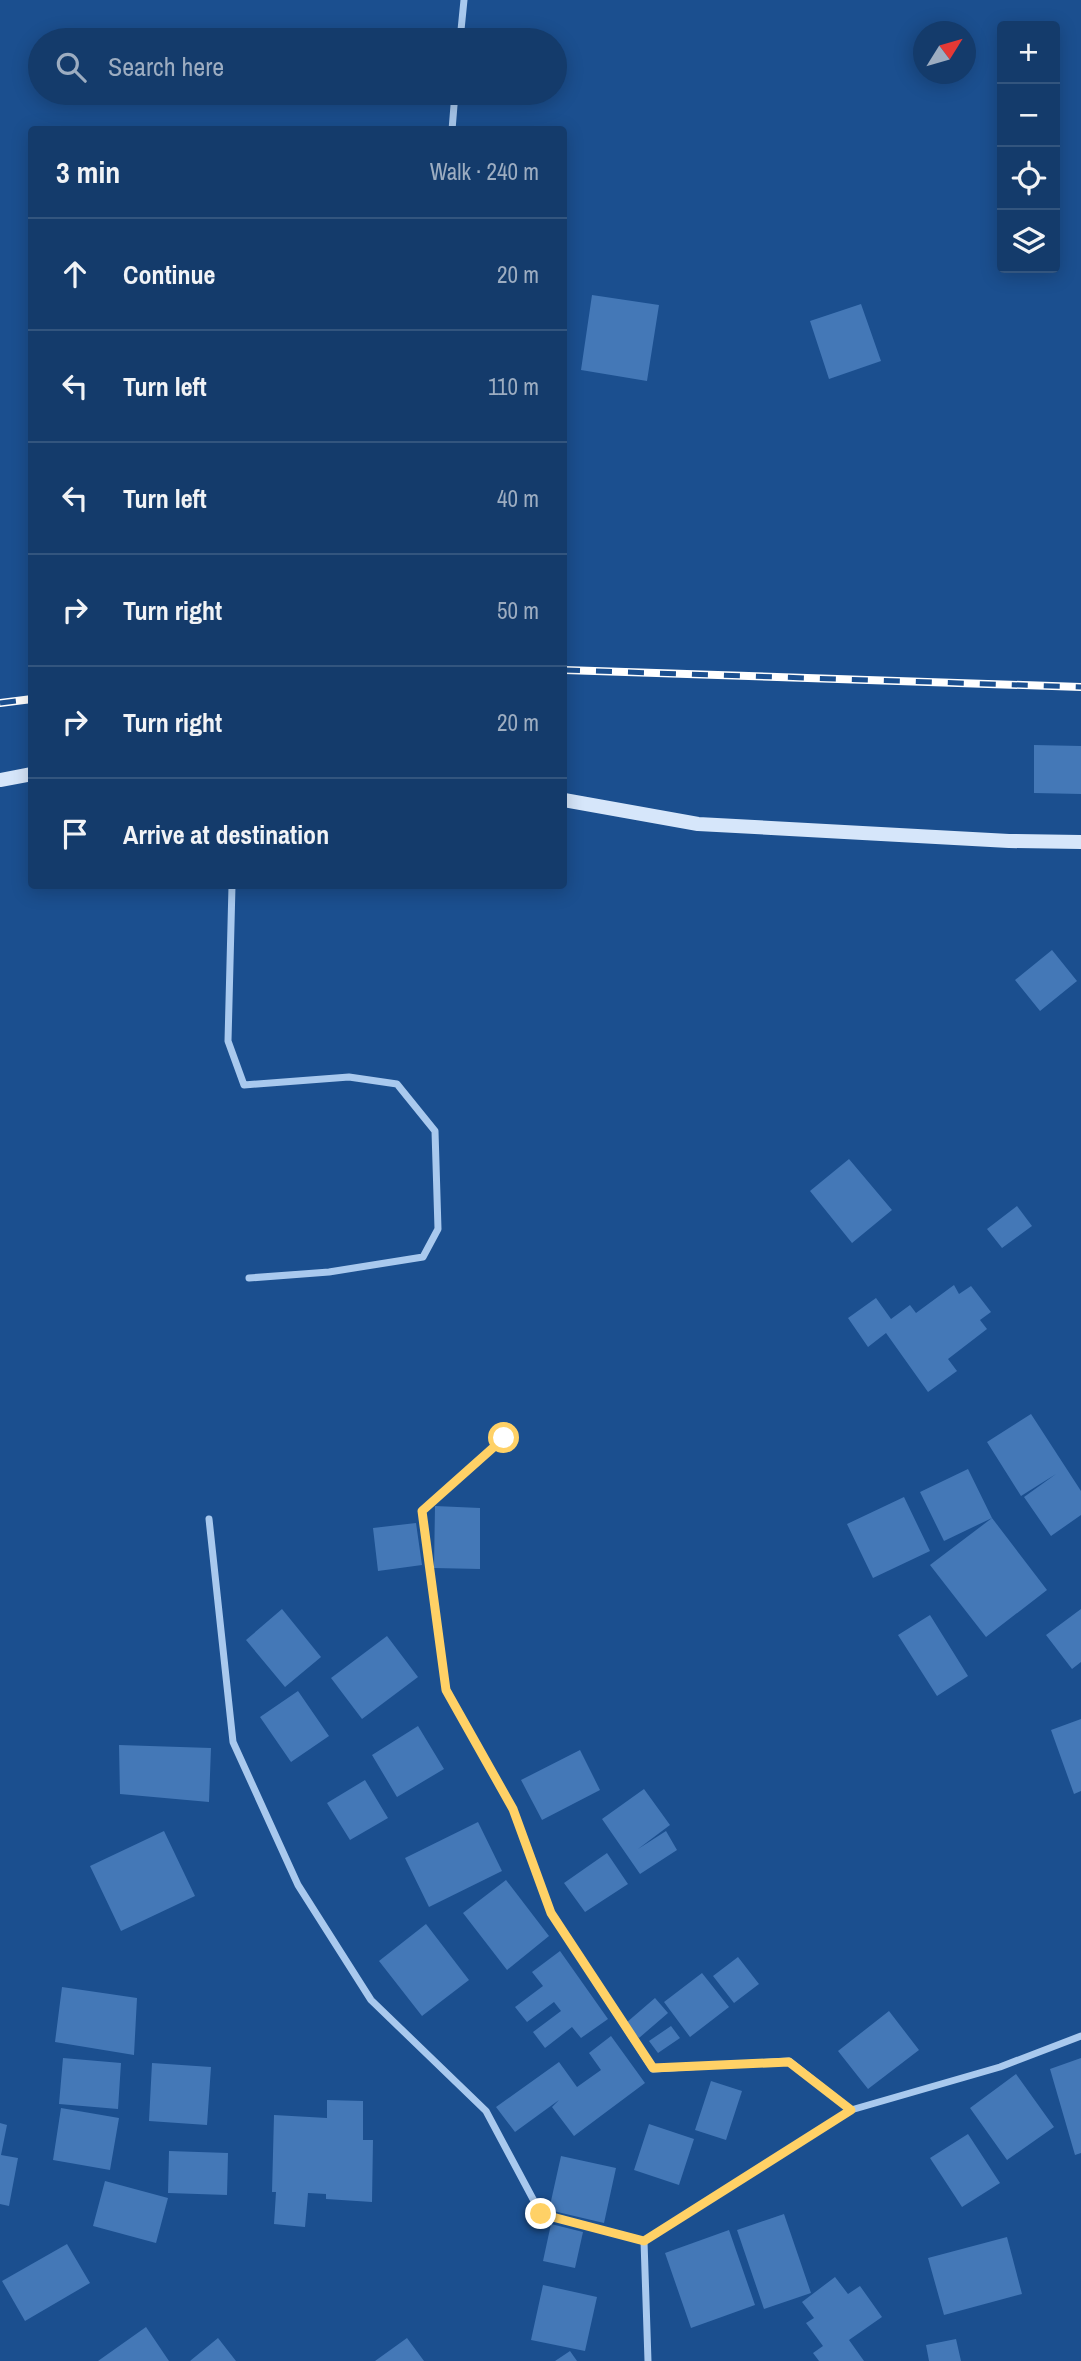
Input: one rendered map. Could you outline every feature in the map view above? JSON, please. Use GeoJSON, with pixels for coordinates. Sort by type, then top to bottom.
{"type":"FeatureCollection","features":[{"type":"Feature","properties":{"kind":"street"},"geometry":{"type":"LineString","coordinates":[[461,28],[464,0]]}},
{"type":"Feature","properties":{"kind":"street"},"geometry":{"type":"LineString","coordinates":[[452,126],[454,105]]}},
{"type":"Feature","properties":{"kind":"street"},"geometry":{"type":"LineString","coordinates":[[0,780],[28,775]]}},
{"type":"Feature","properties":{"kind":"street"},"geometry":{"type":"LineString","coordinates":[[567,801],[698,824],[1009,841],[1081,842]]}},
{"type":"Feature","properties":{"kind":"street"},"geometry":{"type":"LineString","coordinates":[[232,889],[228,1041],[244,1085],[349,1077],[397,1084],[435,1131],[438,1229],[423,1257],[329,1272],[249,1278]]}},
{"type":"Feature","properties":{"kind":"street"},"geometry":{"type":"LineString","coordinates":[[504,1438],[422,1511],[446,1690],[513,1809],[551,1913],[653,2068],[789,2062],[851,2110]]}},
{"type":"Feature","properties":{"kind":"street"},"geometry":{"type":"LineString","coordinates":[[209,1519],[233,1742],[298,1885],[371,2000],[486,2110],[541,2214],[644,2241],[851,2110],[1000,2067],[1081,2036]]}},
{"type":"Feature","properties":{"kind":"street"},"geometry":{"type":"LineString","coordinates":[[644,2241],[648,2361]]}},
{"type":"Feature","properties":{"kind":"building"},"geometry":{"type":"Polygon","coordinates":[[[592,295],[659,305],[647,381],[581,370],[592,295]]]}},
{"type":"Feature","properties":{"kind":"building"},"geometry":{"type":"Polygon","coordinates":[[[861,304],[881,361],[829,379],[810,321],[861,304]]]}},
{"type":"Feature","properties":{"kind":"building"},"geometry":{"type":"Polygon","coordinates":[[[1034,745],[1081,746],[1081,794],[1034,793],[1034,745]]]}},
{"type":"Feature","properties":{"kind":"building"},"geometry":{"type":"Polygon","coordinates":[[[1052,950],[1077,981],[1040,1011],[1015,980],[1052,950]]]}},
{"type":"Feature","properties":{"kind":"building"},"geometry":{"type":"Polygon","coordinates":[[[849,1159],[892,1210],[852,1243],[810,1191],[849,1159]]]}},
{"type":"Feature","properties":{"kind":"building"},"geometry":{"type":"Polygon","coordinates":[[[1017,1206],[1032,1226],[1002,1248],[987,1229],[1017,1206]]]}},
{"type":"Feature","properties":{"kind":"building"},"geometry":{"type":"Polygon","coordinates":[[[954,1285],[959,1294],[971,1286],[991,1312],[980,1320],[987,1329],[948,1359],[957,1371],[928,1392],[886,1333],[868,1347],[848,1318],[876,1298],[891,1319],[910,1305],[916,1313],[954,1285]]]}},
{"type":"Feature","properties":{"kind":"building"},"geometry":{"type":"Polygon","coordinates":[[[1031,1414],[1081,1491],[1081,1515],[1051,1536],[1024,1497],[1056,1474],[1021,1496],[987,1442],[1031,1414]]]}},
{"type":"Feature","properties":{"kind":"building"},"geometry":{"type":"Polygon","coordinates":[[[968,1469],[992,1518],[944,1541],[920,1492],[968,1469]]]}},
{"type":"Feature","properties":{"kind":"building"},"geometry":{"type":"Polygon","coordinates":[[[904,1497],[930,1551],[873,1578],[847,1524],[904,1497]]]}},
{"type":"Feature","properties":{"kind":"building"},"geometry":{"type":"Polygon","coordinates":[[[435,1506],[480,1508],[480,1569],[434,1568],[435,1506]]]}},
{"type":"Feature","properties":{"kind":"building"},"geometry":{"type":"Polygon","coordinates":[[[992,1518],[1047,1590],[986,1637],[930,1565],[992,1518]]]}},
{"type":"Feature","properties":{"kind":"building"},"geometry":{"type":"Polygon","coordinates":[[[416,1523],[422,1565],[378,1571],[373,1528],[416,1523]]]}},
{"type":"Feature","properties":{"kind":"building"},"geometry":{"type":"Polygon","coordinates":[[[282,1609],[321,1657],[285,1687],[246,1640],[282,1609]]]}},
{"type":"Feature","properties":{"kind":"building"},"geometry":{"type":"Polygon","coordinates":[[[1081,1609],[1081,1662],[1072,1669],[1046,1635],[1081,1609]]]}},
{"type":"Feature","properties":{"kind":"building"},"geometry":{"type":"Polygon","coordinates":[[[930,1615],[968,1676],[937,1696],[898,1635],[930,1615]]]}},
{"type":"Feature","properties":{"kind":"building"},"geometry":{"type":"Polygon","coordinates":[[[387,1636],[418,1677],[362,1719],[331,1678],[387,1636]]]}},
{"type":"Feature","properties":{"kind":"building"},"geometry":{"type":"Polygon","coordinates":[[[298,1691],[329,1736],[291,1762],[260,1717],[298,1691]]]}},
{"type":"Feature","properties":{"kind":"building"},"geometry":{"type":"Polygon","coordinates":[[[1081,1719],[1081,1791],[1074,1794],[1051,1730],[1081,1719]]]}},
{"type":"Feature","properties":{"kind":"building"},"geometry":{"type":"Polygon","coordinates":[[[418,1726],[444,1769],[397,1797],[372,1755],[418,1726]]]}},
{"type":"Feature","properties":{"kind":"building"},"geometry":{"type":"Polygon","coordinates":[[[119,1745],[211,1748],[209,1802],[120,1794],[119,1745]]]}},
{"type":"Feature","properties":{"kind":"building"},"geometry":{"type":"Polygon","coordinates":[[[580,1750],[600,1790],[542,1820],[521,1780],[580,1750]]]}},
{"type":"Feature","properties":{"kind":"building"},"geometry":{"type":"Polygon","coordinates":[[[365,1780],[388,1818],[350,1840],[327,1803],[365,1780]]]}},
{"type":"Feature","properties":{"kind":"building"},"geometry":{"type":"Polygon","coordinates":[[[644,1789],[670,1825],[638,1849],[666,1831],[677,1850],[640,1874],[602,1819],[644,1789]]]}},
{"type":"Feature","properties":{"kind":"building"},"geometry":{"type":"Polygon","coordinates":[[[478,1822],[502,1871],[429,1907],[405,1858],[478,1822]]]}},
{"type":"Feature","properties":{"kind":"building"},"geometry":{"type":"Polygon","coordinates":[[[164,1831],[195,1896],[121,1931],[90,1866],[164,1831]]]}},
{"type":"Feature","properties":{"kind":"building"},"geometry":{"type":"Polygon","coordinates":[[[607,1853],[628,1884],[585,1912],[564,1883],[607,1853]]]}},
{"type":"Feature","properties":{"kind":"building"},"geometry":{"type":"Polygon","coordinates":[[[506,1880],[549,1936],[507,1970],[463,1913],[506,1880]]]}},
{"type":"Feature","properties":{"kind":"building"},"geometry":{"type":"Polygon","coordinates":[[[426,1924],[469,1980],[422,2016],[379,1961],[426,1924]]]}},
{"type":"Feature","properties":{"kind":"building"},"geometry":{"type":"Polygon","coordinates":[[[560,1951],[608,2019],[581,2038],[572,2027],[545,2048],[533,2032],[561,2011],[554,2002],[527,2022],[515,2007],[543,1986],[532,1972],[560,1951]]]}},
{"type":"Feature","properties":{"kind":"building"},"geometry":{"type":"Polygon","coordinates":[[[738,1957],[759,1984],[734,2003],[713,1976],[738,1957]]]}},
{"type":"Feature","properties":{"kind":"building"},"geometry":{"type":"Polygon","coordinates":[[[702,1973],[729,2007],[690,2037],[664,2002],[702,1973]]]}},
{"type":"Feature","properties":{"kind":"building"},"geometry":{"type":"Polygon","coordinates":[[[62,1987],[137,1998],[134,2055],[55,2042],[62,1987]]]}},
{"type":"Feature","properties":{"kind":"building"},"geometry":{"type":"Polygon","coordinates":[[[655,1998],[668,2013],[639,2038],[626,2023],[655,1998]]]}},
{"type":"Feature","properties":{"kind":"building"},"geometry":{"type":"Polygon","coordinates":[[[889,2011],[919,2050],[868,2089],[838,2051],[889,2011]]]}},
{"type":"Feature","properties":{"kind":"building"},"geometry":{"type":"Polygon","coordinates":[[[671,2026],[680,2038],[658,2053],[649,2041],[671,2026]]]}},
{"type":"Feature","properties":{"kind":"building"},"geometry":{"type":"Polygon","coordinates":[[[611,2036],[645,2083],[574,2136],[552,2107],[559,2100],[515,2132],[496,2107],[559,2062],[577,2087],[601,2070],[589,2053],[611,2036]]]}},
{"type":"Feature","properties":{"kind":"building"},"geometry":{"type":"Polygon","coordinates":[[[63,2058],[121,2063],[118,2109],[59,2104],[63,2058]]]}},
{"type":"Feature","properties":{"kind":"building"},"geometry":{"type":"Polygon","coordinates":[[[1081,2058],[1081,2153],[1075,2155],[1050,2069],[1081,2058]]]}},
{"type":"Feature","properties":{"kind":"building"},"geometry":{"type":"Polygon","coordinates":[[[152,2063],[211,2067],[207,2125],[149,2121],[152,2063]]]}},
{"type":"Feature","properties":{"kind":"building"},"geometry":{"type":"Polygon","coordinates":[[[1016,2074],[1054,2127],[1007,2160],[970,2108],[1016,2074]]]}},
{"type":"Feature","properties":{"kind":"building"},"geometry":{"type":"Polygon","coordinates":[[[711,2081],[742,2091],[726,2140],[695,2130],[711,2081]]]}},
{"type":"Feature","properties":{"kind":"building"},"geometry":{"type":"Polygon","coordinates":[[[327,2100],[363,2101],[363,2140],[373,2140],[372,2202],[326,2199],[326,2194],[308,2193],[305,2227],[274,2224],[274,2115],[327,2118],[327,2100]]]}},
{"type":"Feature","properties":{"kind":"building"},"geometry":{"type":"Polygon","coordinates":[[[61,2108],[119,2118],[110,2170],[53,2160],[61,2108]]]}},
{"type":"Feature","properties":{"kind":"building"},"geometry":{"type":"Polygon","coordinates":[[[0,2123],[7,2125],[1,2155],[18,2158],[9,2206],[0,2204],[0,2123]]]}},
{"type":"Feature","properties":{"kind":"building"},"geometry":{"type":"Polygon","coordinates":[[[649,2124],[694,2139],[679,2185],[634,2170],[649,2124]]]}},
{"type":"Feature","properties":{"kind":"building"},"geometry":{"type":"Polygon","coordinates":[[[968,2134],[1000,2183],[962,2207],[930,2158],[968,2134]]]}},
{"type":"Feature","properties":{"kind":"building"},"geometry":{"type":"Polygon","coordinates":[[[169,2151],[228,2153],[227,2195],[168,2193],[169,2151]]]}},
{"type":"Feature","properties":{"kind":"building"},"geometry":{"type":"Polygon","coordinates":[[[561,2156],[616,2168],[604,2223],[549,2210],[561,2156]]]}},
{"type":"Feature","properties":{"kind":"building"},"geometry":{"type":"Polygon","coordinates":[[[105,2181],[168,2198],[156,2243],[93,2226],[105,2181]]]}},
{"type":"Feature","properties":{"kind":"building"},"geometry":{"type":"Polygon","coordinates":[[[784,2214],[811,2293],[764,2309],[737,2230],[784,2214]]]}},
{"type":"Feature","properties":{"kind":"building"},"geometry":{"type":"Polygon","coordinates":[[[551,2224],[583,2232],[575,2268],[543,2261],[551,2224]]]}},
{"type":"Feature","properties":{"kind":"building"},"geometry":{"type":"Polygon","coordinates":[[[729,2230],[755,2305],[691,2328],[665,2253],[729,2230]]]}},
{"type":"Feature","properties":{"kind":"building"},"geometry":{"type":"Polygon","coordinates":[[[1007,2237],[1022,2294],[944,2315],[928,2258],[1007,2237]]]}},
{"type":"Feature","properties":{"kind":"building"},"geometry":{"type":"Polygon","coordinates":[[[67,2244],[90,2283],[25,2321],[2,2281],[67,2244]]]}},
{"type":"Feature","properties":{"kind":"building"},"geometry":{"type":"Polygon","coordinates":[[[835,2277],[848,2294],[860,2286],[882,2317],[849,2340],[864,2361],[819,2361],[813,2353],[823,2346],[806,2323],[814,2318],[802,2302],[835,2277]]]}},
{"type":"Feature","properties":{"kind":"building"},"geometry":{"type":"Polygon","coordinates":[[[543,2285],[597,2297],[585,2351],[531,2340],[543,2285]]]}},
{"type":"Feature","properties":{"kind":"building"},"geometry":{"type":"Polygon","coordinates":[[[146,2327],[169,2361],[98,2361],[146,2327]]]}},
{"type":"Feature","properties":{"kind":"building"},"geometry":{"type":"Polygon","coordinates":[[[218,2338],[236,2361],[190,2361],[218,2338]]]}},
{"type":"Feature","properties":{"kind":"building"},"geometry":{"type":"Polygon","coordinates":[[[407,2338],[424,2361],[375,2361],[407,2338]]]}},
{"type":"Feature","properties":{"kind":"building"},"geometry":{"type":"Polygon","coordinates":[[[956,2339],[961,2361],[929,2361],[926,2345],[956,2339]]]}},
{"type":"Feature","properties":{"kind":"building"},"geometry":{"type":"Polygon","coordinates":[[[570,2351],[577,2361],[555,2361],[570,2351]]]}},
{"type":"Feature","properties":{"kind":"railway"},"geometry":{"type":"LineString","coordinates":[[567,670],[1081,687]]}},
{"type":"Feature","properties":{"kind":"railway"},"geometry":{"type":"LineString","coordinates":[[0,703],[28,700]]}},
{"type":"Feature","properties":{"kind":"route"},"geometry":{"type":"LineString","coordinates":[[504,1438],[422,1511],[446,1690],[513,1809],[551,1913],[653,2068],[789,2062],[851,2110],[644,2241],[541,2214]]}}]}
